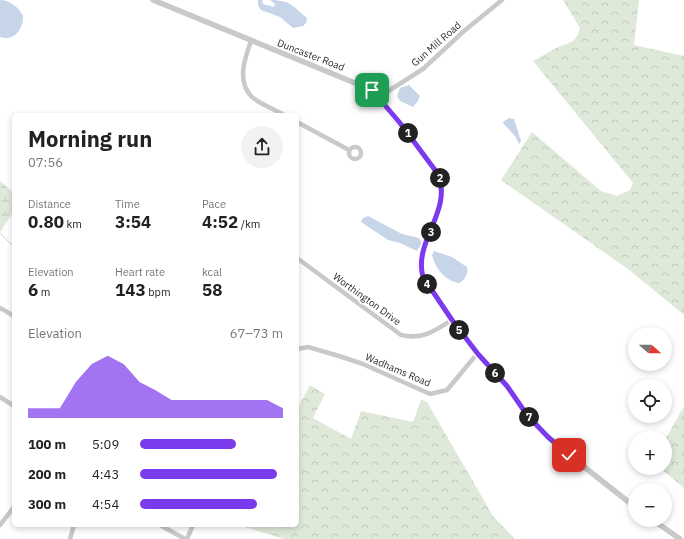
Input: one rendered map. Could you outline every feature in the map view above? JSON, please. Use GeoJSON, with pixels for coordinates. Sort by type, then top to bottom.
{"type":"FeatureCollection","features":[{"type":"Feature","properties":{"kind":"street","name":"Duncaster Road"},"geometry":{"type":"LineString","coordinates":[[153,0],[251,41],[363,85],[372,90],[379,97],[438,174],[442,182],[441,204],[421,257],[420,268],[423,277],[452,320],[478,354],[507,386],[527,415],[548,437],[628,501]]}},
{"type":"Feature","properties":{"kind":"street","name":"Gun Mill Road"},"geometry":{"type":"LineString","coordinates":[[379,97],[423,69],[464,31],[502,0]]}},
{"type":"Feature","properties":{"kind":"street"},"geometry":{"type":"LineString","coordinates":[[251,41],[243,62],[243,76],[247,89],[252,97],[280,113]]}},
{"type":"Feature","properties":{"kind":"street"},"geometry":{"type":"LineString","coordinates":[[299,123],[349,150]]}},
{"type":"Feature","properties":{"kind":"street","name":"Worthington Drive"},"geometry":{"type":"LineString","coordinates":[[299,259],[401,335],[411,338],[428,335],[452,320]]}},
{"type":"Feature","properties":{"kind":"street"},"geometry":{"type":"LineString","coordinates":[[0,308],[12,315]]}},
{"type":"Feature","properties":{"kind":"street","name":"Wadhams Road"},"geometry":{"type":"LineString","coordinates":[[299,349],[308,347],[339,356],[363,364],[426,393],[434,394],[451,387],[478,354]]}},
{"type":"Feature","properties":{"kind":"street"},"geometry":{"type":"LineString","coordinates":[[0,397],[12,405]]}},
{"type":"Feature","properties":{"kind":"street"},"geometry":{"type":"LineString","coordinates":[[0,525],[12,510]]}},
{"type":"Feature","properties":{"kind":"street"},"geometry":{"type":"LineString","coordinates":[[70,539],[73,527]]}},
{"type":"Feature","properties":{"kind":"street"},"geometry":{"type":"LineString","coordinates":[[164,527],[186,539],[192,527]]}},
{"type":"Feature","properties":{"kind":"street"},"geometry":{"type":"LineString","coordinates":[[663,527],[680,539]]}},
{"type":"Feature","properties":{"kind":"green space"},"geometry":{"type":"Polygon","coordinates":[[[563,0],[639,0],[634,45],[684,56],[684,315],[628,269],[501,180],[532,132],[601,191],[617,196],[630,190],[633,183],[533,61],[556,48],[571,42],[578,33],[580,28],[563,0]]]}},
{"type":"Feature","properties":{"kind":"green space"},"geometry":{"type":"Polygon","coordinates":[[[0,181],[12,191],[12,214],[0,232],[0,181]]]}},
{"type":"Feature","properties":{"kind":"green space"},"geometry":{"type":"Polygon","coordinates":[[[310,385],[325,394],[313,418],[351,439],[361,411],[413,422],[421,400],[427,402],[493,516],[515,539],[284,539],[245,527],[299,527],[299,406],[310,385]]]}},
{"type":"Feature","properties":{"kind":"green space"},"geometry":{"type":"Polygon","coordinates":[[[684,406],[684,488],[668,475],[672,475],[672,431],[670,431],[684,406]]]}},
{"type":"Feature","properties":{"kind":"water"},"geometry":{"type":"Polygon","coordinates":[[[0,0],[7,1],[13,5],[23,16],[20,29],[10,38],[0,37],[0,0]]]}},
{"type":"Feature","properties":{"kind":"water"},"geometry":{"type":"Polygon","coordinates":[[[258,0],[262,0],[263,4],[274,7],[275,4],[270,0],[283,1],[291,4],[307,18],[306,23],[303,26],[293,28],[280,17],[261,10],[258,5],[258,0]]]}},
{"type":"Feature","properties":{"kind":"water"},"geometry":{"type":"Polygon","coordinates":[[[409,85],[420,96],[413,107],[400,101],[397,96],[400,88],[409,85]]]}},
{"type":"Feature","properties":{"kind":"water"},"geometry":{"type":"Polygon","coordinates":[[[509,118],[514,119],[521,141],[519,144],[515,136],[503,123],[509,118]]]}},
{"type":"Feature","properties":{"kind":"water"},"geometry":{"type":"Polygon","coordinates":[[[368,216],[402,234],[419,238],[422,243],[417,251],[400,243],[388,240],[361,222],[363,218],[368,216]]]}},
{"type":"Feature","properties":{"kind":"water"},"geometry":{"type":"Polygon","coordinates":[[[434,251],[452,257],[467,267],[467,274],[463,280],[459,283],[454,282],[449,280],[441,273],[433,260],[432,255],[434,251]]]}},
{"type":"Feature","properties":{"kind":"waterway"},"geometry":{"type":"LineString","coordinates":[[0,233],[12,245]]}},
{"type":"Feature","properties":{"kind":"route"},"geometry":{"type":"LineString","coordinates":[[372,90],[400,123],[438,174],[442,182],[443,193],[441,204],[434,226],[421,257],[420,268],[423,277],[452,320],[478,354],[507,386],[527,415],[548,437],[569,455]]}}]}
